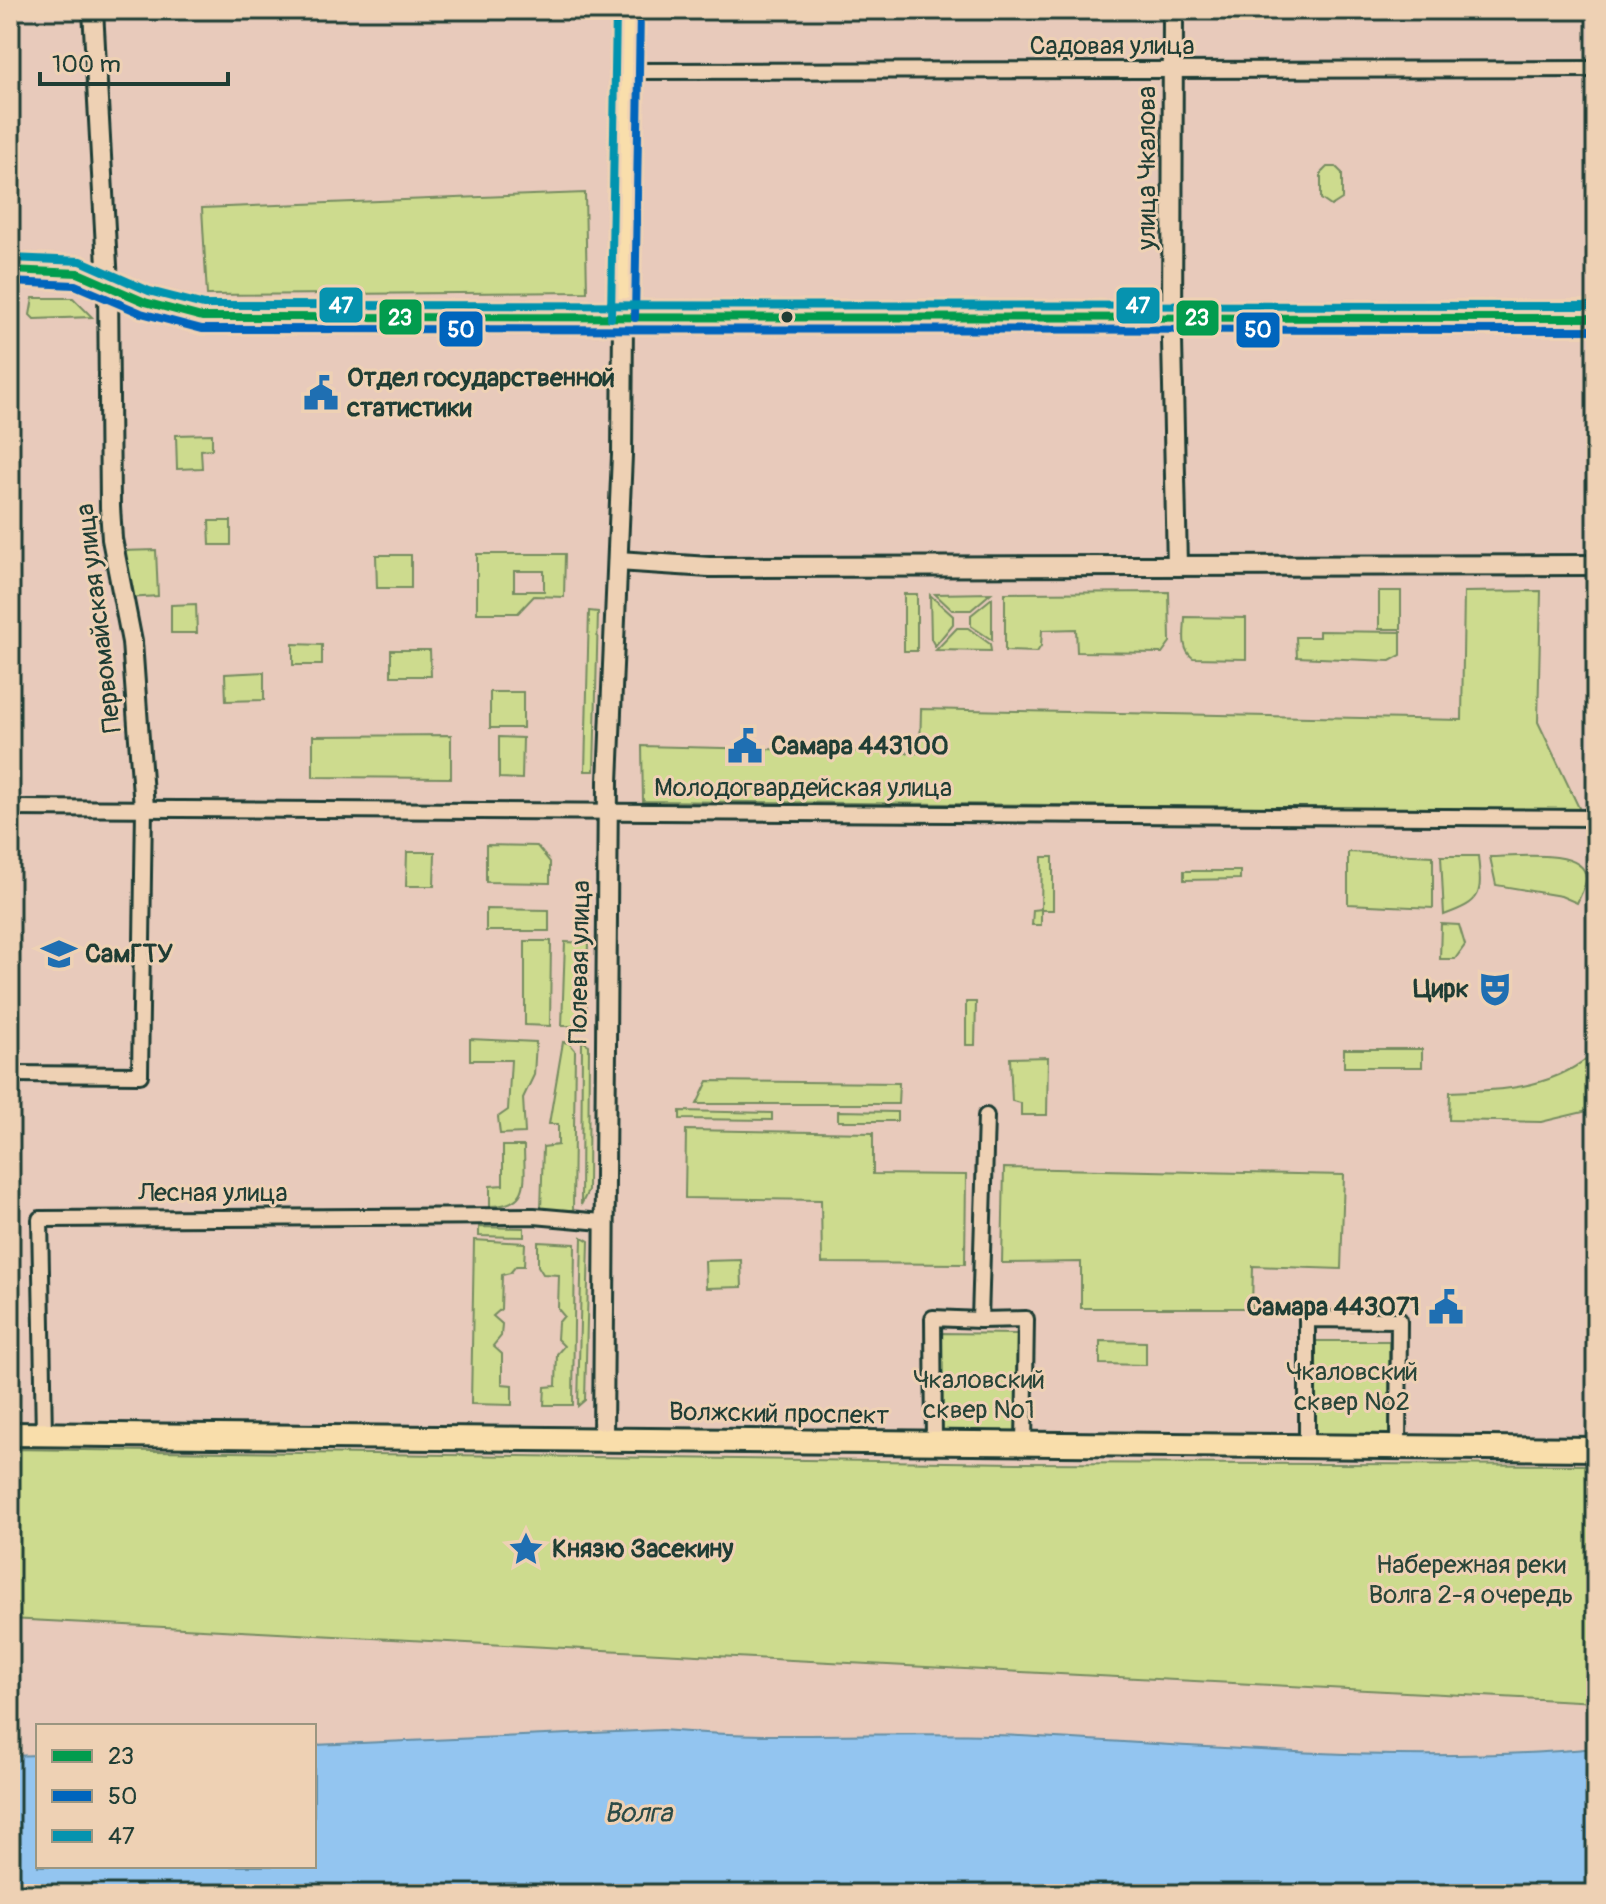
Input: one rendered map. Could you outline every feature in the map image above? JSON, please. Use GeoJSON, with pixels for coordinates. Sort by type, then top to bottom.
{"type":"FeatureCollection","features":[{"type":"Feature","properties":{"kind":"main road"},"geometry":{"type":"LineString","coordinates":[[623,318],[628,10]]}},
{"type":"Feature","properties":{"kind":"main road"},"geometry":{"type":"LineString","coordinates":[[10,270],[78,273],[145,302],[202,317],[1596,318]]}},
{"type":"Feature","properties":{"kind":"main road","name":"Волжский проспект"},"geometry":{"type":"LineString","coordinates":[[10,1434],[1596,1449]]}},
{"type":"Feature","properties":{"kind":"street","name":"Первомайская улица"},"geometry":{"type":"LineString","coordinates":[[10,1074],[140,1075],[144,808],[132,642],[112,539],[108,284],[93,10]]}},
{"type":"Feature","properties":{"kind":"street","name":"улица Чкалова"},"geometry":{"type":"LineString","coordinates":[[1173,10],[1172,317],[1177,566]]}},
{"type":"Feature","properties":{"kind":"street","name":"Садовая улица"},"geometry":{"type":"LineString","coordinates":[[628,71],[1596,69]]}},
{"type":"Feature","properties":{"kind":"street","name":"Полевая улица"},"geometry":{"type":"LineString","coordinates":[[603,1440],[602,1222],[608,810],[618,561],[623,318]]}},
{"type":"Feature","properties":{"kind":"street"},"geometry":{"type":"LineString","coordinates":[[618,561],[696,567],[1596,565]]}},
{"type":"Feature","properties":{"kind":"street","name":"Молодогвардейская улица"},"geometry":{"type":"LineString","coordinates":[[10,808],[1596,818]]}},
{"type":"Feature","properties":{"kind":"street"},"geometry":{"type":"LineString","coordinates":[[980,1320],[986,1116]]}},
{"type":"Feature","properties":{"kind":"street","name":"Лесная улица"},"geometry":{"type":"LineString","coordinates":[[44,1435],[40,1219],[534,1216],[602,1222]]}},
{"type":"Feature","properties":{"kind":"street"},"geometry":{"type":"LineString","coordinates":[[934,1443],[933,1318],[1026,1319],[1024,1444]]}},
{"type":"Feature","properties":{"kind":"street"},"geometry":{"type":"LineString","coordinates":[[1307,1446],[1307,1319],[1399,1320],[1398,1448]]}},
{"type":"Feature","properties":{"kind":"green space"},"geometry":{"type":"Polygon","coordinates":[[[1327,167],[1336,167],[1342,173],[1342,199],[1331,206],[1321,199],[1321,173],[1327,167]]]}},
{"type":"Feature","properties":{"kind":"green space"},"geometry":{"type":"Polygon","coordinates":[[[585,193],[587,292],[207,295],[202,208],[585,193]]]}},
{"type":"Feature","properties":{"kind":"green space"},"geometry":{"type":"Polygon","coordinates":[[[33,298],[73,298],[92,317],[34,319],[30,315],[33,298]]]}},
{"type":"Feature","properties":{"kind":"green space"},"geometry":{"type":"Polygon","coordinates":[[[212,434],[212,449],[201,450],[202,468],[177,469],[176,435],[212,434]]]}},
{"type":"Feature","properties":{"kind":"green space"},"geometry":{"type":"Polygon","coordinates":[[[209,521],[231,521],[231,545],[210,545],[209,521]]]}},
{"type":"Feature","properties":{"kind":"green space"},"geometry":{"type":"Polygon","coordinates":[[[156,550],[158,596],[128,598],[121,551],[156,550]]]}},
{"type":"Feature","properties":{"kind":"green space"},"geometry":{"type":"Polygon","coordinates":[[[477,554],[565,554],[564,597],[534,596],[518,613],[477,613],[477,554]],[[514,571],[514,591],[544,591],[544,571],[514,571]]]}},
{"type":"Feature","properties":{"kind":"green space"},"geometry":{"type":"Polygon","coordinates":[[[376,555],[411,555],[411,588],[377,588],[376,555]]]}},
{"type":"Feature","properties":{"kind":"green space"},"geometry":{"type":"Polygon","coordinates":[[[1379,591],[1401,591],[1401,629],[1379,629],[1379,591]]]}},
{"type":"Feature","properties":{"kind":"green space"},"geometry":{"type":"Polygon","coordinates":[[[1541,591],[1538,722],[1580,810],[643,801],[642,746],[920,753],[921,709],[1462,720],[1464,592],[1541,591]]]}},
{"type":"Feature","properties":{"kind":"green space"},"geometry":{"type":"Polygon","coordinates":[[[1169,592],[1170,642],[1162,653],[1077,652],[1076,629],[1042,630],[1041,646],[1037,652],[1005,651],[1005,593],[1169,592]]]}},
{"type":"Feature","properties":{"kind":"green space"},"geometry":{"type":"Polygon","coordinates":[[[991,593],[971,610],[952,610],[935,594],[991,593]]]}},
{"type":"Feature","properties":{"kind":"green space"},"geometry":{"type":"Polygon","coordinates":[[[904,594],[917,594],[917,651],[904,651],[904,594]]]}},
{"type":"Feature","properties":{"kind":"green space"},"geometry":{"type":"Polygon","coordinates":[[[930,595],[953,616],[953,624],[935,646],[931,639],[930,595]]]}},
{"type":"Feature","properties":{"kind":"green space"},"geometry":{"type":"Polygon","coordinates":[[[992,598],[992,640],[971,626],[971,615],[992,598]]]}},
{"type":"Feature","properties":{"kind":"green space"},"geometry":{"type":"Polygon","coordinates":[[[196,604],[197,633],[171,633],[171,605],[196,604]]]}},
{"type":"Feature","properties":{"kind":"green space"},"geometry":{"type":"Polygon","coordinates":[[[589,611],[598,612],[594,771],[585,771],[589,611]]]}},
{"type":"Feature","properties":{"kind":"green space"},"geometry":{"type":"Polygon","coordinates":[[[1185,617],[1246,618],[1246,659],[1193,658],[1185,645],[1185,617]]]}},
{"type":"Feature","properties":{"kind":"green space"},"geometry":{"type":"Polygon","coordinates":[[[957,628],[968,628],[990,644],[991,651],[936,650],[957,628]]]}},
{"type":"Feature","properties":{"kind":"green space"},"geometry":{"type":"Polygon","coordinates":[[[1319,631],[1401,632],[1401,655],[1390,661],[1297,657],[1296,637],[1319,637],[1319,631]]]}},
{"type":"Feature","properties":{"kind":"green space"},"geometry":{"type":"Polygon","coordinates":[[[293,644],[322,645],[322,665],[293,665],[293,644]]]}},
{"type":"Feature","properties":{"kind":"green space"},"geometry":{"type":"Polygon","coordinates":[[[391,650],[430,650],[431,676],[391,676],[391,650]]]}},
{"type":"Feature","properties":{"kind":"green space"},"geometry":{"type":"Polygon","coordinates":[[[264,672],[264,700],[226,701],[225,674],[264,672]]]}},
{"type":"Feature","properties":{"kind":"green space"},"geometry":{"type":"Polygon","coordinates":[[[490,692],[523,692],[523,728],[490,728],[490,692]]]}},
{"type":"Feature","properties":{"kind":"green space"},"geometry":{"type":"Polygon","coordinates":[[[451,735],[451,778],[313,777],[313,736],[451,735]]]}},
{"type":"Feature","properties":{"kind":"green space"},"geometry":{"type":"Polygon","coordinates":[[[499,737],[523,738],[522,779],[499,778],[499,737]]]}},
{"type":"Feature","properties":{"kind":"green space"},"geometry":{"type":"Polygon","coordinates":[[[486,845],[537,846],[550,862],[550,883],[486,882],[486,845]]]}},
{"type":"Feature","properties":{"kind":"green space"},"geometry":{"type":"Polygon","coordinates":[[[407,852],[435,852],[434,886],[406,886],[407,852]]]}},
{"type":"Feature","properties":{"kind":"green space"},"geometry":{"type":"Polygon","coordinates":[[[1348,852],[1433,856],[1433,908],[1348,904],[1348,852]]]}},
{"type":"Feature","properties":{"kind":"green space"},"geometry":{"type":"Polygon","coordinates":[[[1441,856],[1478,856],[1480,880],[1473,900],[1444,915],[1441,856]]]}},
{"type":"Feature","properties":{"kind":"green space"},"geometry":{"type":"Polygon","coordinates":[[[1042,857],[1053,857],[1053,910],[1041,910],[1041,925],[1032,925],[1033,910],[1041,909],[1042,857]]]}},
{"type":"Feature","properties":{"kind":"green space"},"geometry":{"type":"Polygon","coordinates":[[[1490,857],[1562,858],[1575,862],[1583,869],[1585,885],[1577,903],[1561,896],[1496,885],[1490,857]]]}},
{"type":"Feature","properties":{"kind":"green space"},"geometry":{"type":"Polygon","coordinates":[[[1184,871],[1240,871],[1240,879],[1184,880],[1184,871]]]}},
{"type":"Feature","properties":{"kind":"green space"},"geometry":{"type":"Polygon","coordinates":[[[486,909],[549,910],[549,931],[486,931],[486,909]]]}},
{"type":"Feature","properties":{"kind":"green space"},"geometry":{"type":"Polygon","coordinates":[[[1441,924],[1459,925],[1465,945],[1455,959],[1440,959],[1441,924]]]}},
{"type":"Feature","properties":{"kind":"green space"},"geometry":{"type":"Polygon","coordinates":[[[525,941],[551,941],[550,1026],[525,1025],[525,941]]]}},
{"type":"Feature","properties":{"kind":"green space"},"geometry":{"type":"Polygon","coordinates":[[[565,942],[588,943],[586,1026],[562,1026],[565,942]]]}},
{"type":"Feature","properties":{"kind":"green space"},"geometry":{"type":"Polygon","coordinates":[[[966,1002],[976,1002],[975,1045],[966,1045],[966,1002]]]}},
{"type":"Feature","properties":{"kind":"green space"},"geometry":{"type":"Polygon","coordinates":[[[470,1039],[536,1042],[534,1075],[523,1098],[525,1133],[500,1134],[498,1117],[508,1110],[511,1060],[470,1060],[470,1039]]]}},
{"type":"Feature","properties":{"kind":"green space"},"geometry":{"type":"Polygon","coordinates":[[[582,1041],[589,1045],[588,1191],[581,1205],[582,1041]]]}},
{"type":"Feature","properties":{"kind":"green space"},"geometry":{"type":"Polygon","coordinates":[[[563,1042],[569,1043],[575,1050],[573,1210],[541,1210],[543,1147],[558,1145],[558,1124],[549,1124],[563,1042]]]}},
{"type":"Feature","properties":{"kind":"green space"},"geometry":{"type":"Polygon","coordinates":[[[1344,1049],[1422,1049],[1422,1067],[1344,1067],[1344,1049]]]}},
{"type":"Feature","properties":{"kind":"green space"},"geometry":{"type":"Polygon","coordinates":[[[1596,1050],[1596,1109],[1541,1122],[1449,1120],[1450,1092],[1509,1088],[1546,1080],[1581,1063],[1596,1050]]]}},
{"type":"Feature","properties":{"kind":"green space"},"geometry":{"type":"Polygon","coordinates":[[[1048,1057],[1047,1115],[1021,1115],[1021,1103],[1012,1101],[1010,1058],[1048,1057]]]}},
{"type":"Feature","properties":{"kind":"green space"},"geometry":{"type":"Polygon","coordinates":[[[708,1081],[899,1083],[898,1104],[697,1104],[708,1081]]]}},
{"type":"Feature","properties":{"kind":"green space"},"geometry":{"type":"Polygon","coordinates":[[[680,1111],[772,1113],[772,1120],[680,1119],[680,1111]]]}},
{"type":"Feature","properties":{"kind":"green space"},"geometry":{"type":"Polygon","coordinates":[[[838,1111],[897,1112],[897,1121],[838,1121],[838,1111]]]}},
{"type":"Feature","properties":{"kind":"green space"},"geometry":{"type":"Polygon","coordinates":[[[686,1130],[873,1133],[873,1174],[966,1175],[965,1264],[822,1263],[821,1200],[685,1198],[686,1130]]]}},
{"type":"Feature","properties":{"kind":"green space"},"geometry":{"type":"Polygon","coordinates":[[[503,1146],[524,1146],[523,1188],[513,1201],[490,1206],[490,1186],[503,1185],[503,1146]]]}},
{"type":"Feature","properties":{"kind":"green space"},"geometry":{"type":"Polygon","coordinates":[[[1004,1168],[1344,1175],[1341,1269],[1253,1266],[1252,1308],[1081,1308],[1081,1262],[1002,1263],[1004,1168]]]}},
{"type":"Feature","properties":{"kind":"green space"},"geometry":{"type":"Polygon","coordinates":[[[479,1227],[524,1228],[524,1237],[479,1236],[479,1227]]]}},
{"type":"Feature","properties":{"kind":"green space"},"geometry":{"type":"Polygon","coordinates":[[[582,1237],[589,1241],[585,1400],[578,1406],[582,1237]]]}},
{"type":"Feature","properties":{"kind":"green space"},"geometry":{"type":"Polygon","coordinates":[[[474,1240],[525,1243],[524,1266],[516,1266],[510,1273],[502,1275],[501,1309],[493,1316],[502,1324],[501,1336],[493,1346],[502,1354],[502,1384],[512,1385],[512,1405],[471,1404],[474,1240]]]}},
{"type":"Feature","properties":{"kind":"green space"},"geometry":{"type":"Polygon","coordinates":[[[538,1242],[575,1244],[573,1405],[544,1405],[545,1387],[556,1386],[557,1354],[564,1346],[557,1339],[558,1323],[564,1316],[558,1309],[559,1275],[543,1274],[538,1266],[538,1242]]]}},
{"type":"Feature","properties":{"kind":"green space"},"geometry":{"type":"Polygon","coordinates":[[[741,1260],[742,1287],[706,1288],[705,1261],[741,1260]]]}},
{"type":"Feature","properties":{"kind":"green space","name":"Чкаловский сквер №1"},"geometry":{"type":"Polygon","coordinates":[[[941,1333],[1019,1334],[1018,1436],[940,1435],[941,1333]]]}},
{"type":"Feature","properties":{"kind":"green space"},"geometry":{"type":"Polygon","coordinates":[[[1100,1341],[1146,1342],[1146,1365],[1100,1364],[1100,1341]]]}},
{"type":"Feature","properties":{"kind":"green space","name":"Чкаловский сквер №2"},"geometry":{"type":"Polygon","coordinates":[[[1314,1341],[1389,1341],[1389,1434],[1314,1434],[1314,1341]]]}},
{"type":"Feature","properties":{"kind":"green space","name":"Набережная реки Волга 2-я очередь"},"geometry":{"type":"Polygon","coordinates":[[[10,1449],[1017,1463],[1596,1465],[1596,1702],[10,1619],[10,1449]]]}},
{"type":"Feature","properties":{"kind":"water","name":"Волга"},"geometry":{"type":"Polygon","coordinates":[[[662,1730],[751,1735],[1020,1736],[1380,1755],[1524,1753],[1596,1748],[1596,1894],[10,1894],[10,1756],[36,1755],[36,1868],[316,1868],[316,1745],[662,1730]]]}},
{"type":"Feature","properties":{"kind":"transit line","name":"47"},"geometry":{"type":"LineString","coordinates":[[611,318],[616,10]]}},
{"type":"Feature","properties":{"kind":"transit line","name":"50"},"geometry":{"type":"LineString","coordinates":[[635,318],[640,10]]}},
{"type":"Feature","properties":{"kind":"transit line","name":"47"},"geometry":{"type":"LineString","coordinates":[[11,258],[81,261],[149,291],[204,305],[1596,306]]}},
{"type":"Feature","properties":{"kind":"transit line","name":"23"},"geometry":{"type":"LineString","coordinates":[[10,270],[78,273],[145,302],[202,317],[1596,318]]}},
{"type":"Feature","properties":{"kind":"transit line","name":"50"},"geometry":{"type":"LineString","coordinates":[[10,282],[75,285],[141,313],[202,329],[1596,330]]}},
{"type":"Feature","properties":{"kind":"place","name":"Отдел государственной статистики"},"geometry":{"type":"Point","coordinates":[321,393]}},
{"type":"Feature","properties":{"kind":"place","name":"Самара 443100"},"geometry":{"type":"Point","coordinates":[745,746]}},
{"type":"Feature","properties":{"kind":"place","name":"СамГТУ"},"geometry":{"type":"Point","coordinates":[59,954]}},
{"type":"Feature","properties":{"kind":"place","name":"Цирк"},"geometry":{"type":"Point","coordinates":[1495,989]}},
{"type":"Feature","properties":{"kind":"place","name":"Самара 443071"},"geometry":{"type":"Point","coordinates":[1446,1307]}},
{"type":"Feature","properties":{"kind":"place","name":"Князю Засекину"},"geometry":{"type":"Point","coordinates":[526,1549]}}]}
